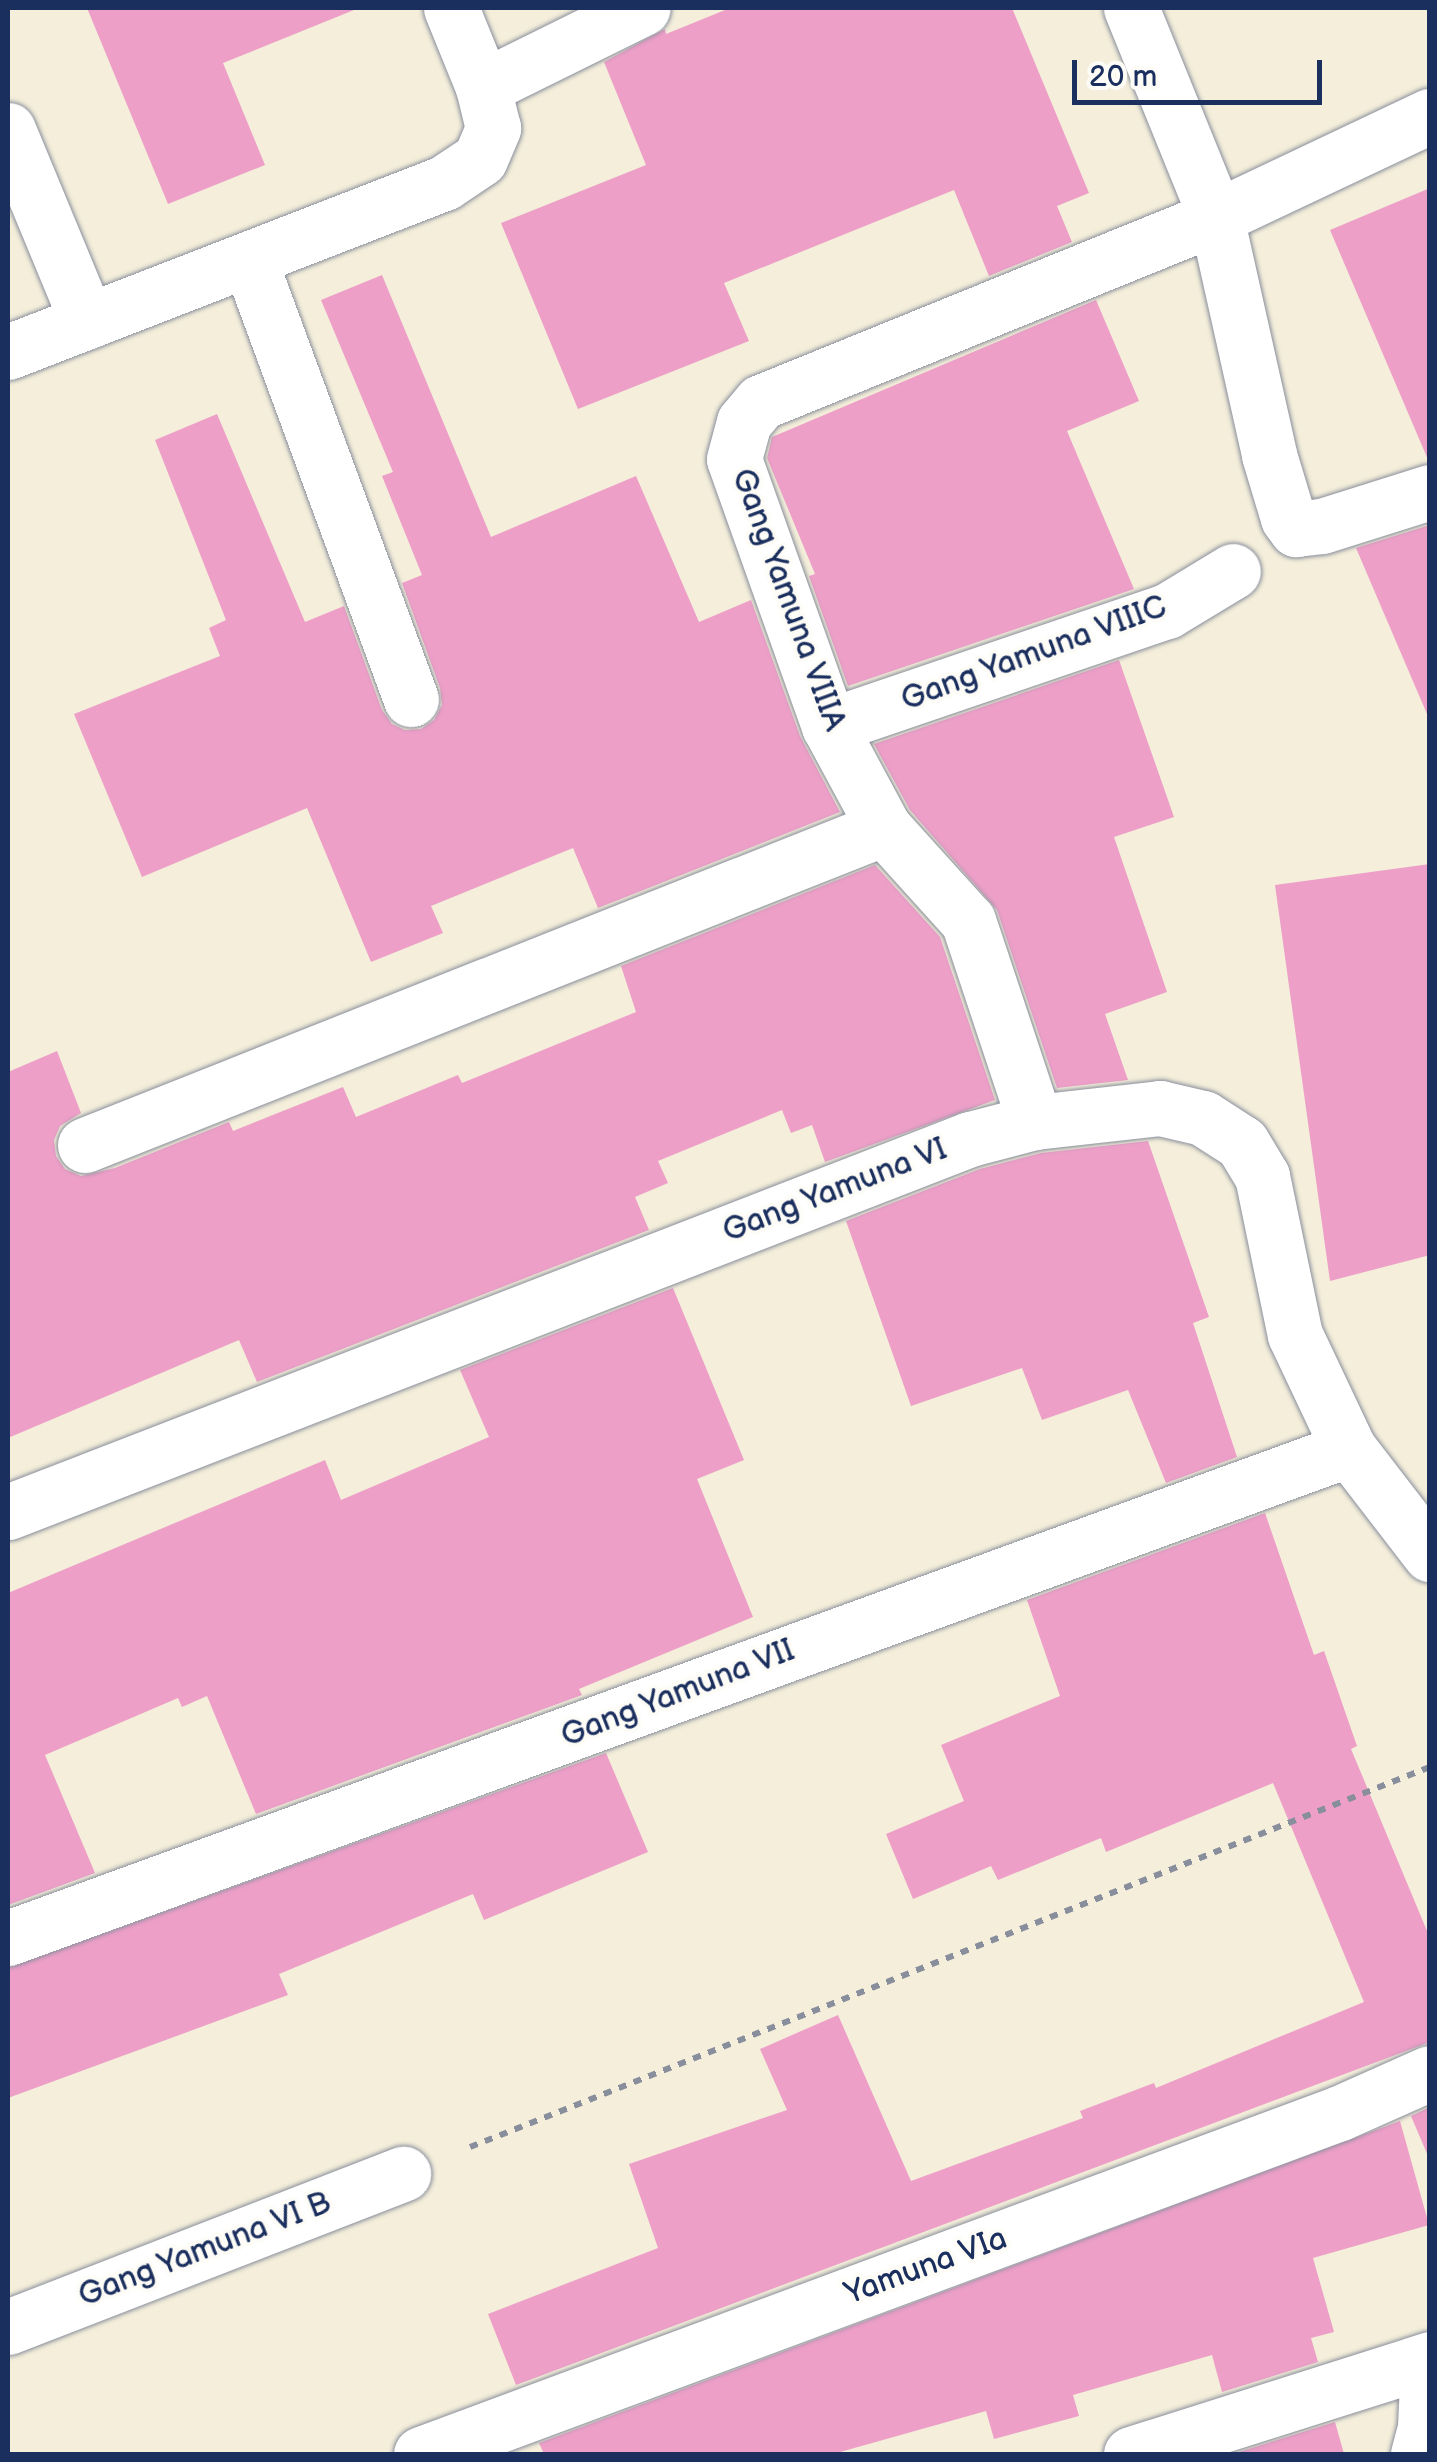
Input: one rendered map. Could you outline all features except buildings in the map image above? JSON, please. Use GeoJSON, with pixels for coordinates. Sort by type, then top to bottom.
{"type":"FeatureCollection","features":[{"type":"Feature","properties":{"kind":"street"},"geometry":{"type":"LineString","coordinates":[[8,352],[444,183],[480,159],[493,128],[483,87],[451,8]]}},
{"type":"Feature","properties":{"kind":"street"},"geometry":{"type":"LineString","coordinates":[[483,87],[642,8]]}},
{"type":"Feature","properties":{"kind":"street"},"geometry":{"type":"LineString","coordinates":[[1131,8],[1216,217],[1269,455],[1288,518],[1296,529],[1322,526],[1430,492]]}},
{"type":"Feature","properties":{"kind":"street","name":"Gang Yamuna VIIIA"},"geometry":{"type":"LineString","coordinates":[[1035,1122],[968,921],[884,828],[829,726],[734,459],[744,422],[761,402],[1216,217],[1430,116]]}},
{"type":"Feature","properties":{"kind":"street"},"geometry":{"type":"LineString","coordinates":[[8,130],[87,320]]}},
{"type":"Feature","properties":{"kind":"street"},"geometry":{"type":"LineString","coordinates":[[250,259],[411,700]]}},
{"type":"Feature","properties":{"kind":"street","name":"Gang Yamuna VIIIC"},"geometry":{"type":"LineString","coordinates":[[829,726],[1167,611],[1233,571]]}},
{"type":"Feature","properties":{"kind":"street"},"geometry":{"type":"LineString","coordinates":[[85,1145],[884,828]]}},
{"type":"Feature","properties":{"kind":"street","name":"Gang Yamuna VI"},"geometry":{"type":"LineString","coordinates":[[8,1512],[970,1139],[1035,1122],[1160,1108],[1203,1118],[1242,1143],[1262,1176],[1295,1335],[1349,1449],[1430,1554]]}},
{"type":"Feature","properties":{"kind":"street","name":"Gang Yamuna VII"},"geometry":{"type":"LineString","coordinates":[[8,1938],[1349,1449]]}},
{"type":"Feature","properties":{"kind":"street","name":"Yamuna VIa"},"geometry":{"type":"LineString","coordinates":[[420,2454],[1340,2113],[1430,2073]]}},
{"type":"Feature","properties":{"kind":"street","name":"Gang Yamuna VI B"},"geometry":{"type":"LineString","coordinates":[[8,2327],[403,2174]]}},
{"type":"Feature","properties":{"kind":"street"},"geometry":{"type":"LineString","coordinates":[[1131,2454],[1429,2360],[1425,2428],[1418,2454]]}},
{"type":"Feature","properties":{"kind":"path"},"geometry":{"type":"LineString","coordinates":[[403,2174],[1430,1767]]}}]}
